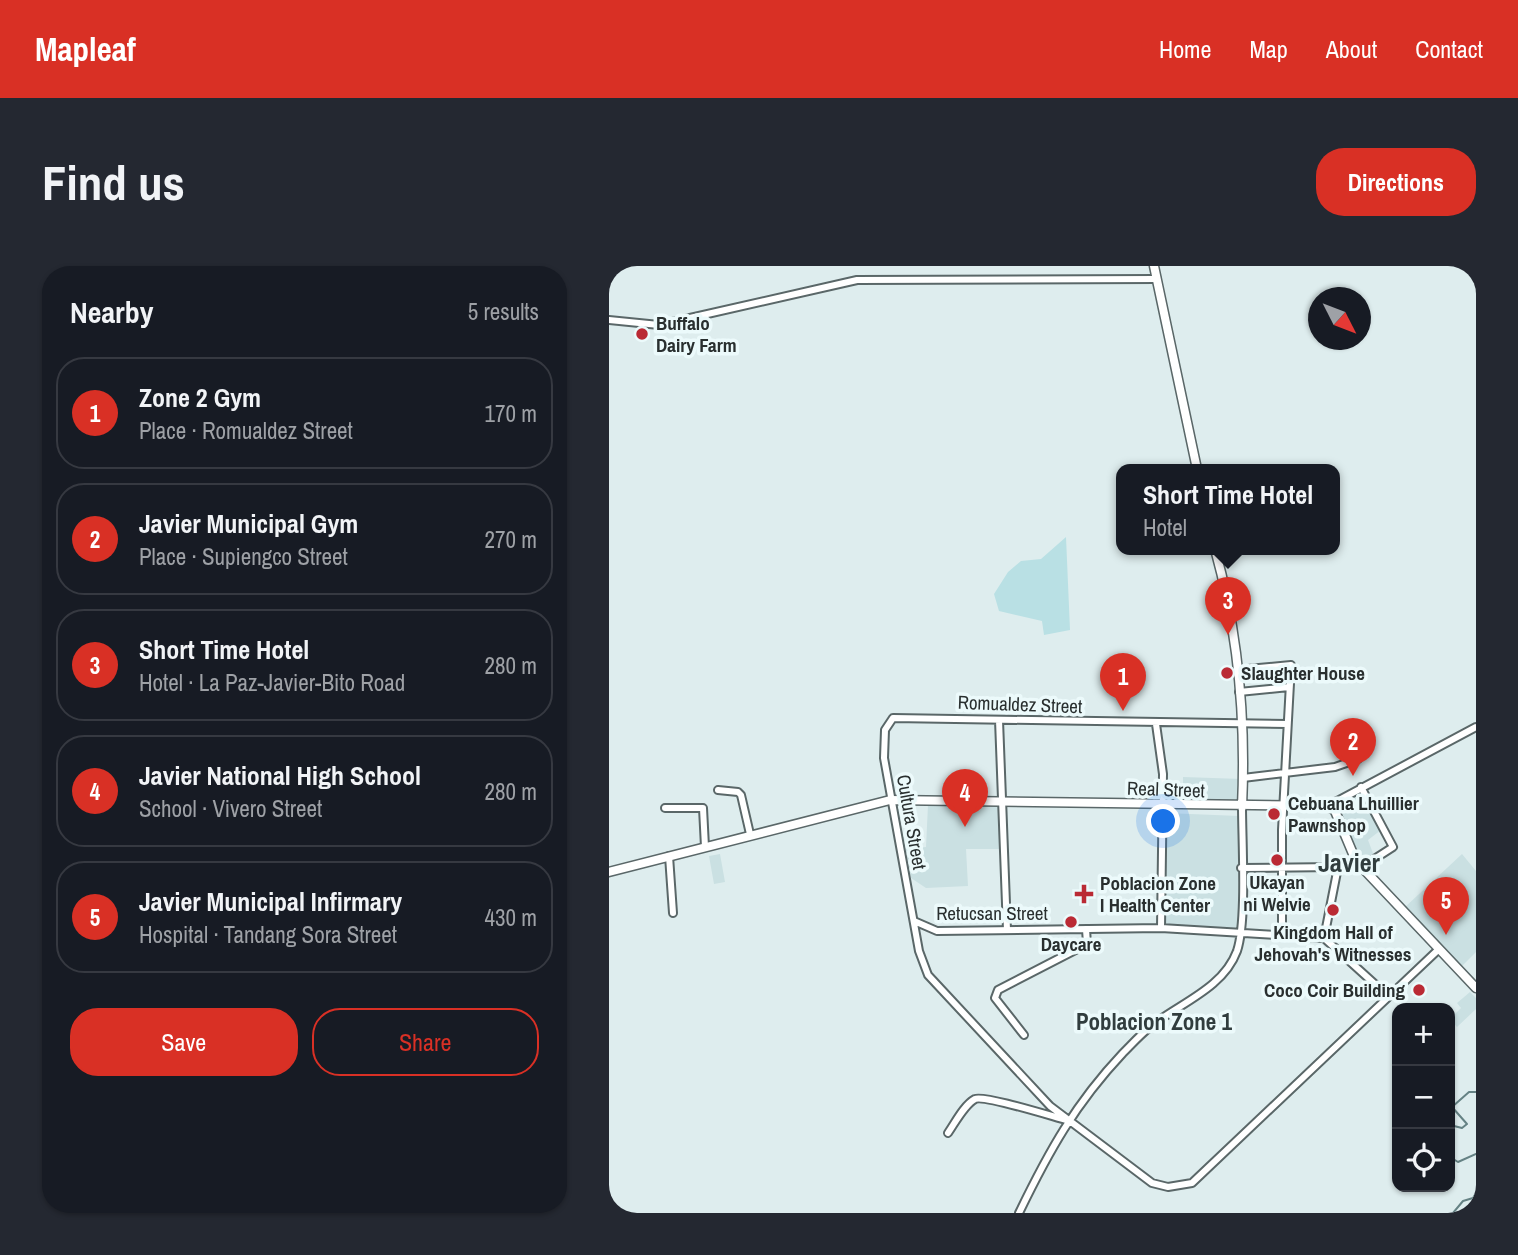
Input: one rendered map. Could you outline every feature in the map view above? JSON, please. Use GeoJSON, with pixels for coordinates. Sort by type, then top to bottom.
{"type":"FeatureCollection","features":[{"type":"Feature","properties":{"kind":"main road"},"geometry":{"type":"LineString","coordinates":[[1154,266],[1196,464]]}},
{"type":"Feature","properties":{"kind":"main road"},"geometry":{"type":"LineString","coordinates":[[1216,555],[1232,620],[1241,724],[1242,807]]}},
{"type":"Feature","properties":{"kind":"main road","name":"Real Street"},"geometry":{"type":"LineString","coordinates":[[609,872],[890,800],[1283,808],[1328,806]]}},
{"type":"Feature","properties":{"kind":"main road"},"geometry":{"type":"LineString","coordinates":[[1328,806],[1335,811],[1359,864],[1476,988]]}},
{"type":"Feature","properties":{"kind":"street"},"geometry":{"type":"LineString","coordinates":[[609,320],[659,325],[857,280],[1157,279]]}},
{"type":"Feature","properties":{"kind":"street"},"geometry":{"type":"LineString","coordinates":[[1237,670],[1291,665],[1283,808],[1282,934]]}},
{"type":"Feature","properties":{"kind":"street"},"geometry":{"type":"LineString","coordinates":[[1239,692],[1289,687]]}},
{"type":"Feature","properties":{"kind":"street","name":"Romualdez Street"},"geometry":{"type":"LineString","coordinates":[[885,730],[889,721],[899,717],[1156,724],[1287,724]]}},
{"type":"Feature","properties":{"kind":"street"},"geometry":{"type":"LineString","coordinates":[[999,720],[1007,930]]}},
{"type":"Feature","properties":{"kind":"street"},"geometry":{"type":"LineString","coordinates":[[1156,724],[1164,805],[1161,928]]}},
{"type":"Feature","properties":{"kind":"street"},"geometry":{"type":"LineString","coordinates":[[1328,806],[1476,727]]}},
{"type":"Feature","properties":{"kind":"street","name":"Cultura Street"},"geometry":{"type":"LineString","coordinates":[[885,730],[884,758],[890,800],[922,963],[933,981],[1050,1106],[1152,1183],[1168,1187],[1192,1183],[1439,949]]}},
{"type":"Feature","properties":{"kind":"street"},"geometry":{"type":"LineString","coordinates":[[1243,778],[1335,767],[1358,759]]}},
{"type":"Feature","properties":{"kind":"street"},"geometry":{"type":"LineString","coordinates":[[1241,868],[1338,867],[1359,864],[1393,847],[1361,787]]}},
{"type":"Feature","properties":{"kind":"street"},"geometry":{"type":"LineString","coordinates":[[718,790],[738,792],[741,795],[750,834]]}},
{"type":"Feature","properties":{"kind":"street"},"geometry":{"type":"LineString","coordinates":[[1019,1213],[1068,1121],[1149,1028],[1185,1004],[1219,976],[1234,958],[1240,931],[1242,807]]}},
{"type":"Feature","properties":{"kind":"street"},"geometry":{"type":"LineString","coordinates":[[665,808],[703,808],[705,847]]}},
{"type":"Feature","properties":{"kind":"street"},"geometry":{"type":"LineString","coordinates":[[669,856],[673,913]]}},
{"type":"Feature","properties":{"kind":"street"},"geometry":{"type":"LineString","coordinates":[[1338,867],[1324,938],[1388,996]]}},
{"type":"Feature","properties":{"kind":"street","name":"Retucsan Street"},"geometry":{"type":"LineString","coordinates":[[914,920],[937,932],[1161,928],[1324,938]]}},
{"type":"Feature","properties":{"kind":"street"},"geometry":{"type":"LineString","coordinates":[[1024,1035],[1000,1007],[995,998],[998,990],[1087,944],[1086,929]]}},
{"type":"Feature","properties":{"kind":"street"},"geometry":{"type":"LineString","coordinates":[[948,1133],[969,1103],[978,1097],[988,1097],[1019,1109],[1068,1121]]}},
{"type":"Feature","properties":{"kind":"shaded area"},"geometry":{"type":"Polygon","coordinates":[[[1066,537],[1070,630],[1044,635],[1042,621],[999,611],[994,594],[1008,572],[1021,561],[1041,559],[1066,537]]]}},
{"type":"Feature","properties":{"kind":"shaded area"},"geometry":{"type":"Polygon","coordinates":[[[1183,777],[1242,779],[1240,805],[1183,803],[1183,777]]]}},
{"type":"Feature","properties":{"kind":"shaded area"},"geometry":{"type":"Polygon","coordinates":[[[1361,789],[1381,830],[1368,840],[1374,856],[1361,863],[1338,809],[1341,801],[1361,789]]]}},
{"type":"Feature","properties":{"kind":"shaded area"},"geometry":{"type":"Polygon","coordinates":[[[928,805],[1002,806],[1002,849],[966,849],[968,886],[926,888],[911,878],[906,849],[926,847],[928,805]]]}},
{"type":"Feature","properties":{"kind":"shaded area"},"geometry":{"type":"Polygon","coordinates":[[[1166,813],[1239,816],[1238,928],[1166,926],[1166,813]]]}},
{"type":"Feature","properties":{"kind":"shaded area"},"geometry":{"type":"Polygon","coordinates":[[[720,854],[725,882],[714,884],[709,856],[720,854]]]}},
{"type":"Feature","properties":{"kind":"shaded area"},"geometry":{"type":"Polygon","coordinates":[[[1462,854],[1476,871],[1476,952],[1461,967],[1404,908],[1462,854]]]}},
{"type":"Feature","properties":{"kind":"shaded area"},"geometry":{"type":"Polygon","coordinates":[[[1470,992],[1476,998],[1476,1009],[1457,1027],[1455,1014],[1461,1008],[1457,1003],[1470,992]]]}},
{"type":"Feature","properties":{"kind":"waterway"},"geometry":{"type":"LineString","coordinates":[[1455,1104],[1469,1092],[1476,1092]]}},
{"type":"Feature","properties":{"kind":"waterway"},"geometry":{"type":"LineString","coordinates":[[1455,1110],[1467,1124],[1462,1128],[1455,1126]]}},
{"type":"Feature","properties":{"kind":"waterway"},"geometry":{"type":"LineString","coordinates":[[1455,1160],[1458,1162],[1476,1154]]}},
{"type":"Feature","properties":{"kind":"waterway"},"geometry":{"type":"LineString","coordinates":[[1453,1213],[1463,1201],[1473,1198],[1476,1193]]}},
{"type":"Feature","properties":{"kind":"place","name":"Buffalo Dairy Farm"},"geometry":{"type":"Point","coordinates":[642,334]}},
{"type":"Feature","properties":{"kind":"place","name":"Short Time Hotel"},"geometry":{"type":"Point","coordinates":[1228,635]}},
{"type":"Feature","properties":{"kind":"place","name":"Slaughter House"},"geometry":{"type":"Point","coordinates":[1227,673]}},
{"type":"Feature","properties":{"kind":"place","name":"Zone 2 Gym"},"geometry":{"type":"Point","coordinates":[1123,711]}},
{"type":"Feature","properties":{"kind":"place","name":"Javier Municipal Gym"},"geometry":{"type":"Point","coordinates":[1353,776]}},
{"type":"Feature","properties":{"kind":"place","name":"Cebuana Lhuillier Pawnshop"},"geometry":{"type":"Point","coordinates":[1274,814]}},
{"type":"Feature","properties":{"kind":"place","name":"Javier National High School"},"geometry":{"type":"Point","coordinates":[965,827]}},
{"type":"Feature","properties":{"kind":"place","name":"Ukayan ni Welvie"},"geometry":{"type":"Point","coordinates":[1277,860]}},
{"type":"Feature","properties":{"kind":"place","name":"Poblacion Zone I Health Center"},"geometry":{"type":"Point","coordinates":[1084,894]}},
{"type":"Feature","properties":{"kind":"place","name":"Kingdom Hall of Jehovah's Witnesses"},"geometry":{"type":"Point","coordinates":[1333,910]}},
{"type":"Feature","properties":{"kind":"place","name":"Daycare"},"geometry":{"type":"Point","coordinates":[1071,922]}},
{"type":"Feature","properties":{"kind":"place","name":"Javier Municipal Infirmary"},"geometry":{"type":"Point","coordinates":[1446,935]}},
{"type":"Feature","properties":{"kind":"place","name":"Coco Coir Building"},"geometry":{"type":"Point","coordinates":[1419,990]}},
{"type":"Feature","properties":{"kind":"district","name":"Javier"},"geometry":{"type":"Point","coordinates":[1349,862]}},
{"type":"Feature","properties":{"kind":"district","name":"Poblacion Zone 1"},"geometry":{"type":"Point","coordinates":[1154,1021]}}]}
